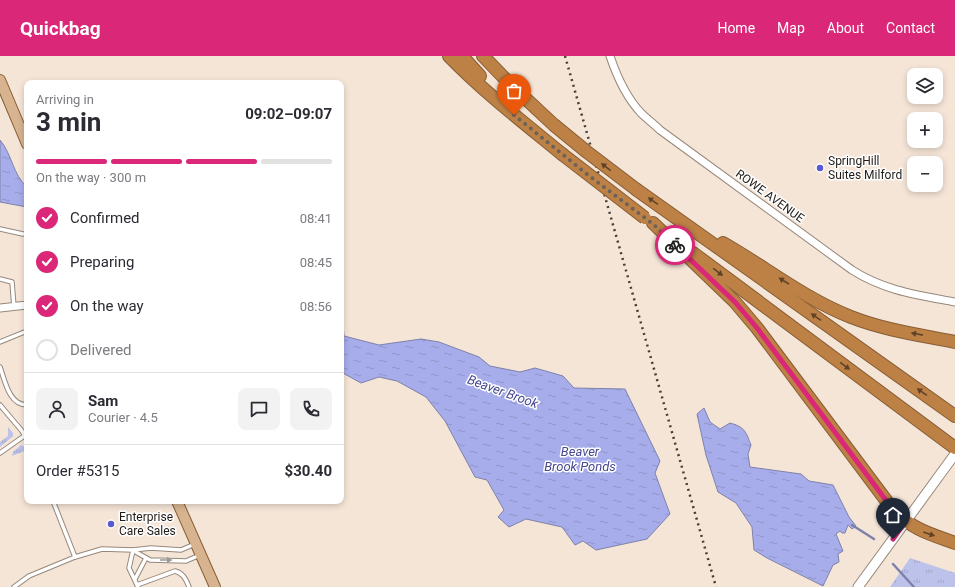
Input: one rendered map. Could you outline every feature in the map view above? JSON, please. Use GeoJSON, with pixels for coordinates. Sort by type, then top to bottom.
{"type":"FeatureCollection","features":[{"type":"Feature","properties":{"kind":"highway"},"geometry":{"type":"LineString","coordinates":[[449,56],[467,75],[491,96],[562,154],[955,448]]}},
{"type":"Feature","properties":{"kind":"highway"},"geometry":{"type":"LineString","coordinates":[[462,56],[518,115],[562,154]]}},
{"type":"Feature","properties":{"kind":"highway"},"geometry":{"type":"LineString","coordinates":[[483,56],[510,84],[554,125],[587,152],[637,190],[954,416]]}},
{"type":"Feature","properties":{"kind":"highway"},"geometry":{"type":"LineString","coordinates":[[495,56],[554,125]]}},
{"type":"Feature","properties":{"kind":"highway"},"geometry":{"type":"LineString","coordinates":[[667,211],[731,247],[806,294],[850,316],[885,328],[955,342]]}},
{"type":"Feature","properties":{"kind":"highway"},"geometry":{"type":"LineString","coordinates":[[649,220],[740,307],[894,511],[905,522],[917,529],[955,542]]}},
{"type":"Feature","properties":{"kind":"main road"},"geometry":{"type":"LineString","coordinates":[[0,80],[24,137]]}},
{"type":"Feature","properties":{"kind":"main road"},"geometry":{"type":"LineString","coordinates":[[858,587],[955,454]]}},
{"type":"Feature","properties":{"kind":"main road"},"geometry":{"type":"LineString","coordinates":[[178,504],[215,587]]}},
{"type":"Feature","properties":{"kind":"street","name":"ROWE AVENUE"},"geometry":{"type":"LineString","coordinates":[[610,56],[620,83],[630,100],[641,113],[677,142],[852,270],[866,279],[891,289],[955,302]]}},
{"type":"Feature","properties":{"kind":"street"},"geometry":{"type":"LineString","coordinates":[[0,308],[24,305]]}},
{"type":"Feature","properties":{"kind":"lane"},"geometry":{"type":"LineString","coordinates":[[0,229],[24,234]]}},
{"type":"Feature","properties":{"kind":"lane"},"geometry":{"type":"LineString","coordinates":[[0,279],[12,282],[14,307]]}},
{"type":"Feature","properties":{"kind":"lane"},"geometry":{"type":"LineString","coordinates":[[0,342],[24,332]]}},
{"type":"Feature","properties":{"kind":"lane"},"geometry":{"type":"LineString","coordinates":[[0,367],[11,396],[17,402],[24,404]]}},
{"type":"Feature","properties":{"kind":"lane"},"geometry":{"type":"LineString","coordinates":[[0,405],[24,433]]}},
{"type":"Feature","properties":{"kind":"lane"},"geometry":{"type":"LineString","coordinates":[[0,453],[24,436]]}},
{"type":"Feature","properties":{"kind":"lane"},"geometry":{"type":"LineString","coordinates":[[54,504],[75,557]]}},
{"type":"Feature","properties":{"kind":"lane"},"geometry":{"type":"LineString","coordinates":[[14,587],[29,576],[75,557],[102,549],[133,550],[151,548],[181,550],[195,544]]}},
{"type":"Feature","properties":{"kind":"lane"},"geometry":{"type":"LineString","coordinates":[[133,550],[150,560],[186,561],[200,555]]}},
{"type":"Feature","properties":{"kind":"lane"},"geometry":{"type":"LineString","coordinates":[[133,550],[130,568],[137,586],[175,571],[180,572],[185,578],[189,587]]}},
{"type":"Feature","properties":{"kind":"lane"},"geometry":{"type":"LineString","coordinates":[[135,579],[146,558]]}},
{"type":"Feature","properties":{"kind":"green space"},"geometry":{"type":"Polygon","coordinates":[[[8,427],[13,433],[13,436],[0,447],[0,442],[8,436],[8,427]]]}},
{"type":"Feature","properties":{"kind":"green space"},"geometry":{"type":"Polygon","coordinates":[[[21,445],[24,446],[24,451],[12,456],[13,452],[21,445]]]}},
{"type":"Feature","properties":{"kind":"green space"},"geometry":{"type":"Polygon","coordinates":[[[910,558],[955,573],[955,587],[890,587],[910,558]]]}},
{"type":"Feature","properties":{"kind":"water"},"geometry":{"type":"Polygon","coordinates":[[[0,140],[15,171],[24,184],[24,206],[0,202],[0,140]]]}},
{"type":"Feature","properties":{"kind":"water","name":"Beaver Brook Ponds"},"geometry":{"type":"Polygon","coordinates":[[[344,336],[379,345],[421,339],[439,342],[479,357],[490,366],[520,372],[535,368],[563,376],[574,388],[625,389],[660,461],[655,473],[670,514],[647,539],[596,550],[583,541],[575,545],[562,527],[526,519],[509,527],[498,517],[504,510],[487,480],[475,477],[445,421],[426,397],[397,381],[379,377],[361,383],[344,374],[344,336]]]}},
{"type":"Feature","properties":{"kind":"water"},"geometry":{"type":"Polygon","coordinates":[[[704,408],[710,422],[720,429],[730,423],[742,428],[751,445],[748,454],[750,467],[801,474],[809,481],[833,485],[849,517],[856,526],[852,529],[848,525],[845,533],[840,531],[836,534],[843,551],[838,554],[839,562],[833,565],[823,586],[754,550],[752,527],[736,503],[718,492],[706,455],[697,414],[704,408]]]}},
{"type":"Feature","properties":{"kind":"waterway","name":"Beaver Brook"},"geometry":{"type":"LineString","coordinates":[[852,525],[874,539]]}},
{"type":"Feature","properties":{"kind":"waterway","name":"Beaver Brook"},"geometry":{"type":"LineString","coordinates":[[893,564],[914,587]]}},
{"type":"Feature","properties":{"kind":"railway"},"geometry":{"type":"LineString","coordinates":[[565,56],[716,587]]}},
{"type":"Feature","properties":{"kind":"way so far"},"geometry":{"type":"LineString","coordinates":[[514,115],[588,175],[653,224],[675,245]]}},
{"type":"Feature","properties":{"kind":"place","name":"SpringHill Suites Milford"},"geometry":{"type":"Point","coordinates":[820,168]}},
{"type":"Feature","properties":{"kind":"place","name":"Enterprise Care Sales"},"geometry":{"type":"Point","coordinates":[111,524]}},
{"type":"Feature","properties":{"kind":"route"},"geometry":{"type":"LineString","coordinates":[[675,245],[735,302],[757,328],[894,511],[905,522],[893,539]]}}]}
